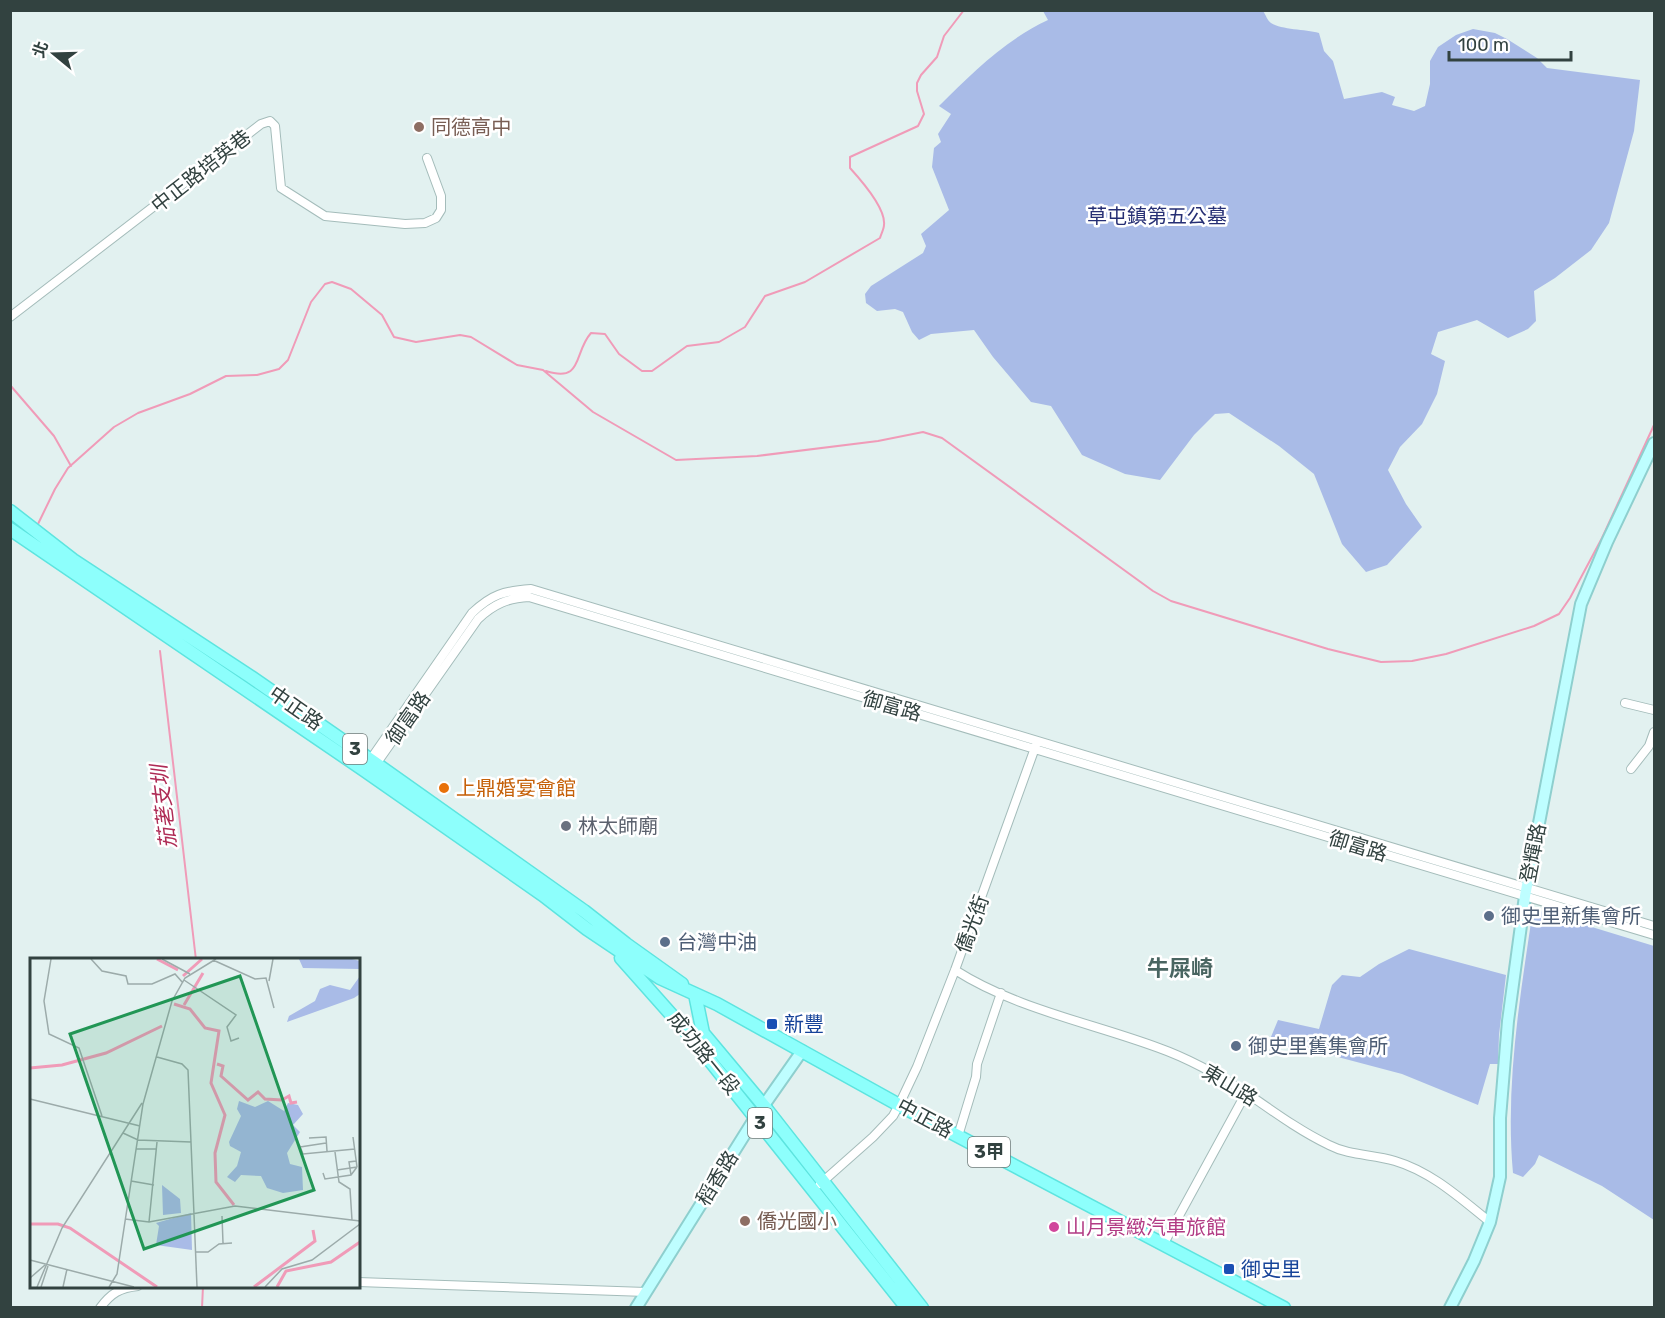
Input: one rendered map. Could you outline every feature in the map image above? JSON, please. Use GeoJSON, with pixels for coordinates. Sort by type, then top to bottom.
{"type":"FeatureCollection","features":[{"type":"Feature","properties":{"kind":"main road","name":"中正路"},"geometry":{"type":"LineString","coordinates":[[10,511],[74,560],[242,671],[370,764],[608,944],[660,978],[695,994],[899,1105],[1284,1308]]}},
{"type":"Feature","properties":{"kind":"main road","name":"中正路"},"geometry":{"type":"LineString","coordinates":[[10,529],[370,764],[584,911],[626,944],[670,973],[695,994]]}},
{"type":"Feature","properties":{"kind":"main road","name":"成功路一段"},"geometry":{"type":"LineString","coordinates":[[608,944],[693,1038],[756,1118],[818,1186],[922,1308]]}},
{"type":"Feature","properties":{"kind":"main road","name":"成功路一段"},"geometry":{"type":"LineString","coordinates":[[695,994],[703,1033],[764,1106],[818,1186],[907,1308]]}},
{"type":"Feature","properties":{"kind":"street","name":"中正路培英巷"},"geometry":{"type":"LineString","coordinates":[[10,317],[261,124],[270,122],[274,126],[281,188],[325,216],[405,224],[425,224],[436,218],[441,210],[441,196],[426,158]]}},
{"type":"Feature","properties":{"kind":"street","name":"登輝路"},"geometry":{"type":"LineString","coordinates":[[1450,1308],[1474,1261],[1490,1222],[1500,1177],[1500,1118],[1508,1021],[1526,892],[1581,604],[1607,542],[1654,443]]}},
{"type":"Feature","properties":{"kind":"street","name":"御富路"},"geometry":{"type":"LineString","coordinates":[[370,764],[478,619],[489,608],[515,598],[529,597],[670,641],[1036,744],[1526,892],[1654,935]]}},
{"type":"Feature","properties":{"kind":"street"},"geometry":{"type":"LineString","coordinates":[[1625,702],[1654,710]]}},
{"type":"Feature","properties":{"kind":"street"},"geometry":{"type":"LineString","coordinates":[[1630,769],[1649,746],[1654,732]]}},
{"type":"Feature","properties":{"kind":"street","name":"僑光街"},"geometry":{"type":"LineString","coordinates":[[818,1186],[880,1130],[893,1116],[899,1105],[917,1067],[955,970],[1036,744]]}},
{"type":"Feature","properties":{"kind":"street","name":"御富路"},"geometry":{"type":"LineString","coordinates":[[1526,892],[1654,926]]}},
{"type":"Feature","properties":{"kind":"street","name":"東山路"},"geometry":{"type":"LineString","coordinates":[[955,970],[1001,993],[1162,1049],[1212,1072],[1287,1122],[1334,1148],[1397,1161],[1431,1176],[1490,1222]]}},
{"type":"Feature","properties":{"kind":"street"},"geometry":{"type":"LineString","coordinates":[[958,1136],[976,1077],[977,1064],[1001,993]]}},
{"type":"Feature","properties":{"kind":"street","name":"稻香路"},"geometry":{"type":"LineString","coordinates":[[636,1308],[756,1118],[802,1051]]}},
{"type":"Feature","properties":{"kind":"street"},"geometry":{"type":"LineString","coordinates":[[1163,1245],[1246,1093]]}},
{"type":"Feature","properties":{"kind":"street"},"geometry":{"type":"LineString","coordinates":[[360,1282],[646,1292]]}},
{"type":"Feature","properties":{"kind":"street"},"geometry":{"type":"LineString","coordinates":[[100,1308],[109,1296],[120,1289],[129,1288]]}},
{"type":"Feature","properties":{"kind":"green space","name":"草屯鎮第五公墓"},"geometry":{"type":"Polygon","coordinates":[[[1043,11],[1263,11],[1270,22],[1276,25],[1319,33],[1324,51],[1333,61],[1344,99],[1382,92],[1395,97],[1392,105],[1414,111],[1425,106],[1430,84],[1430,61],[1438,47],[1456,35],[1473,29],[1495,33],[1507,39],[1537,58],[1547,68],[1640,80],[1634,131],[1609,223],[1591,250],[1534,291],[1536,321],[1528,329],[1508,338],[1477,320],[1438,332],[1431,354],[1445,361],[1437,394],[1422,424],[1400,447],[1388,470],[1406,504],[1422,527],[1387,565],[1366,572],[1342,544],[1314,474],[1279,446],[1229,413],[1215,414],[1194,435],[1160,480],[1125,474],[1082,455],[1051,406],[1031,402],[993,357],[974,330],[931,334],[919,340],[912,332],[903,312],[895,309],[877,311],[866,303],[865,294],[871,286],[923,253],[926,246],[921,234],[949,210],[932,167],[934,148],[941,142],[938,134],[951,114],[939,106],[1003,47],[1048,20],[1043,11]]]}},
{"type":"Feature","properties":{"kind":"green space"},"geometry":{"type":"Polygon","coordinates":[[[1533,909],[1654,946],[1654,1220],[1602,1186],[1539,1155],[1535,1164],[1523,1177],[1513,1173],[1512,1074],[1533,909]]]}},
{"type":"Feature","properties":{"kind":"green space"},"geometry":{"type":"Polygon","coordinates":[[[1409,949],[1506,975],[1498,1064],[1490,1064],[1478,1105],[1402,1074],[1334,1056],[1268,1044],[1278,1020],[1319,1029],[1332,985],[1342,975],[1360,977],[1379,964],[1409,949]]]}},
{"type":"Feature","properties":{"kind":"waterway"},"geometry":{"type":"LineString","coordinates":[[546,371],[558,374],[572,370],[591,333],[605,334],[619,354],[642,371],[652,371],[687,346],[719,342],[745,327],[765,296],[805,282],[880,238],[884,228],[884,218],[872,195],[850,168],[850,157],[918,126],[924,114],[917,83],[937,57],[944,36],[964,10]]}},
{"type":"Feature","properties":{"kind":"waterway"},"geometry":{"type":"LineString","coordinates":[[38,524],[68,468],[114,427],[138,413],[190,394],[226,376],[257,375],[279,369],[288,360],[311,302],[325,284],[332,282],[351,289],[382,315],[394,337],[416,342],[460,335],[471,337],[517,365],[543,370],[593,412],[676,460],[757,456],[878,441],[923,432],[942,438],[1153,591],[1171,601],[1328,649],[1381,662],[1412,661],[1446,654],[1534,626],[1559,614],[1602,538],[1654,425]]}},
{"type":"Feature","properties":{"kind":"waterway"},"geometry":{"type":"LineString","coordinates":[[10,385],[54,436],[71,466]]}},
{"type":"Feature","properties":{"kind":"waterway","name":"茄荖支圳"},"geometry":{"type":"LineString","coordinates":[[160,651],[196,958]]}},
{"type":"Feature","properties":{"kind":"waterway","name":"茄荖支圳"},"geometry":{"type":"LineString","coordinates":[[202,1308],[203,1288]]}},
{"type":"Feature","properties":{"kind":"place","name":"同德高中"},"geometry":{"type":"Point","coordinates":[419,127]}},
{"type":"Feature","properties":{"kind":"place","name":"上鼎婚宴會館"},"geometry":{"type":"Point","coordinates":[444,788]}},
{"type":"Feature","properties":{"kind":"place","name":"林太師廟"},"geometry":{"type":"Point","coordinates":[566,826]}},
{"type":"Feature","properties":{"kind":"place","name":"御史里新集會所"},"geometry":{"type":"Point","coordinates":[1489,916]}},
{"type":"Feature","properties":{"kind":"place","name":"台灣中油"},"geometry":{"type":"Point","coordinates":[665,942]}},
{"type":"Feature","properties":{"kind":"place","name":"新豐"},"geometry":{"type":"Point","coordinates":[772,1024]}},
{"type":"Feature","properties":{"kind":"place","name":"御史里舊集會所"},"geometry":{"type":"Point","coordinates":[1236,1046]}},
{"type":"Feature","properties":{"kind":"place","name":"僑光國小"},"geometry":{"type":"Point","coordinates":[745,1221]}},
{"type":"Feature","properties":{"kind":"place","name":"山月景緻汽車旅館"},"geometry":{"type":"Point","coordinates":[1054,1227]}},
{"type":"Feature","properties":{"kind":"place","name":"御史里"},"geometry":{"type":"Point","coordinates":[1229,1269]}},
{"type":"Feature","properties":{"kind":"district","name":"牛屎崎"},"geometry":{"type":"Point","coordinates":[1180,968]}}]}
